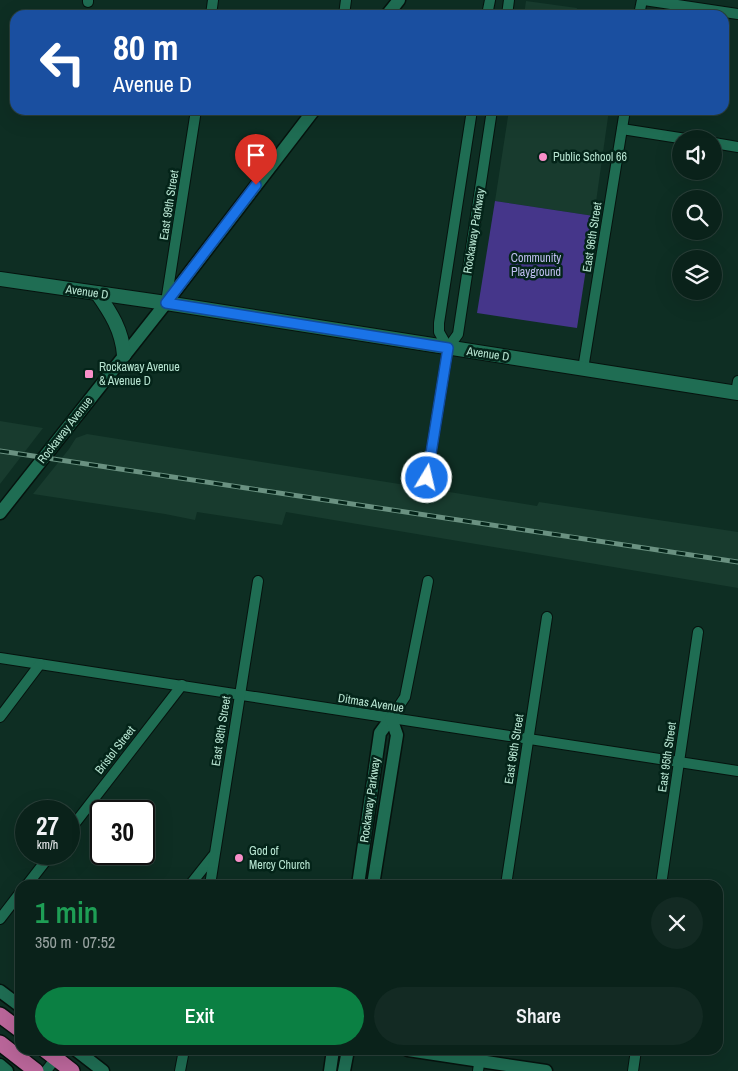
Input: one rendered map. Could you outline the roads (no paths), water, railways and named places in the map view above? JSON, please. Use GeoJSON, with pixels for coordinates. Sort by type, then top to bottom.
{"type":"FeatureCollection","features":[{"type":"Feature","properties":{"kind":"highway"},"geometry":{"type":"LineString","coordinates":[[0,1015],[15,1026]]}},
{"type":"Feature","properties":{"kind":"highway"},"geometry":{"type":"LineString","coordinates":[[0,1043],[15,1055]]}},
{"type":"Feature","properties":{"kind":"highway"},"geometry":{"type":"LineString","coordinates":[[15,1055],[36,1071]]}},
{"type":"Feature","properties":{"kind":"highway"},"geometry":{"type":"LineString","coordinates":[[56,1055],[72,1071]]}},
{"type":"Feature","properties":{"kind":"main road","name":"Avenue D"},"geometry":{"type":"LineString","coordinates":[[0,279],[166,303],[583,369],[737,389]]}},
{"type":"Feature","properties":{"kind":"main road"},"geometry":{"type":"LineString","coordinates":[[97,293],[119,327],[124,355]]}},
{"type":"Feature","properties":{"kind":"street"},"geometry":{"type":"LineString","coordinates":[[391,10],[399,0]]}},
{"type":"Feature","properties":{"kind":"street"},"geometry":{"type":"LineString","coordinates":[[643,0],[711,10]]}},
{"type":"Feature","properties":{"kind":"street","name":"East 99th Street"},"geometry":{"type":"LineString","coordinates":[[166,303],[195,115]]}},
{"type":"Feature","properties":{"kind":"street","name":"Rockaway Avenue"},"geometry":{"type":"LineString","coordinates":[[0,513],[166,303],[310,115]]}},
{"type":"Feature","properties":{"kind":"street","name":"Rockaway Parkway"},"geometry":{"type":"LineString","coordinates":[[448,348],[439,332],[439,323],[471,115]]}},
{"type":"Feature","properties":{"kind":"street","name":"Rockaway Parkway"},"geometry":{"type":"LineString","coordinates":[[427,478],[448,348],[458,334],[491,115]]}},
{"type":"Feature","properties":{"kind":"street","name":"East 96th Street"},"geometry":{"type":"LineString","coordinates":[[583,369],[623,115]]}},
{"type":"Feature","properties":{"kind":"street"},"geometry":{"type":"LineString","coordinates":[[622,129],[672,137]]}},
{"type":"Feature","properties":{"kind":"street"},"geometry":{"type":"LineString","coordinates":[[722,144],[738,147]]}},
{"type":"Feature","properties":{"kind":"street","name":"East 98th Street"},"geometry":{"type":"LineString","coordinates":[[211,880],[258,581]]}},
{"type":"Feature","properties":{"kind":"street","name":"Rockaway Parkway"},"geometry":{"type":"LineString","coordinates":[[359,880],[380,733],[405,697],[428,581]]}},
{"type":"Feature","properties":{"kind":"street","name":"East 96th Street"},"geometry":{"type":"LineString","coordinates":[[507,880],[547,618]]}},
{"type":"Feature","properties":{"kind":"street","name":"East 95th Street"},"geometry":{"type":"LineString","coordinates":[[662,880],[698,632]]}},
{"type":"Feature","properties":{"kind":"street","name":"Ditmas Avenue"},"geometry":{"type":"LineString","coordinates":[[0,658],[738,771]]}},
{"type":"Feature","properties":{"kind":"street"},"geometry":{"type":"LineString","coordinates":[[0,717],[40,664]]}},
{"type":"Feature","properties":{"kind":"street","name":"Bristol Street"},"geometry":{"type":"LineString","coordinates":[[80,817],[182,685]]}},
{"type":"Feature","properties":{"kind":"street","name":"Rockaway Parkway"},"geometry":{"type":"LineString","coordinates":[[374,880],[397,735],[391,718]]}},
{"type":"Feature","properties":{"kind":"street"},"geometry":{"type":"LineString","coordinates":[[194,880],[214,855]]}},
{"type":"Feature","properties":{"kind":"street"},"geometry":{"type":"LineString","coordinates":[[30,880],[42,865]]}},
{"type":"Feature","properties":{"kind":"street"},"geometry":{"type":"LineString","coordinates":[[0,919],[15,900]]}},
{"type":"Feature","properties":{"kind":"street"},"geometry":{"type":"LineString","coordinates":[[0,991],[15,1002]]}},
{"type":"Feature","properties":{"kind":"street"},"geometry":{"type":"LineString","coordinates":[[46,1071],[53,1055]]}},
{"type":"Feature","properties":{"kind":"street"},"geometry":{"type":"LineString","coordinates":[[82,1055],[103,1071]]}},
{"type":"Feature","properties":{"kind":"street"},"geometry":{"type":"LineString","coordinates":[[180,1071],[183,1055]]}},
{"type":"Feature","properties":{"kind":"street"},"geometry":{"type":"LineString","coordinates":[[330,1071],[332,1055]]}},
{"type":"Feature","properties":{"kind":"street"},"geometry":{"type":"LineString","coordinates":[[344,1071],[347,1055]]}},
{"type":"Feature","properties":{"kind":"street"},"geometry":{"type":"LineString","coordinates":[[440,1055],[546,1071]]}},
{"type":"Feature","properties":{"kind":"street"},"geometry":{"type":"LineString","coordinates":[[633,1071],[635,1055]]}},
{"type":"Feature","properties":{"kind":"street"},"geometry":{"type":"LineString","coordinates":[[0,1065],[8,1071]]}},
{"type":"Feature","properties":{"kind":"railway"},"geometry":{"type":"LineString","coordinates":[[0,451],[738,562]]}},
{"type":"Feature","properties":{"kind":"place","name":"Public School 66"},"geometry":{"type":"Point","coordinates":[543,157]}},
{"type":"Feature","properties":{"kind":"place","name":"Rockaway Avenue & Avenue D"},"geometry":{"type":"Point","coordinates":[89,374]}},
{"type":"Feature","properties":{"kind":"place","name":"God of Mercy Church"},"geometry":{"type":"Point","coordinates":[239,858]}},
{"type":"Feature","properties":{"kind":"park label","name":"Community Playground"},"geometry":{"type":"Point","coordinates":[536,265]}}]}
